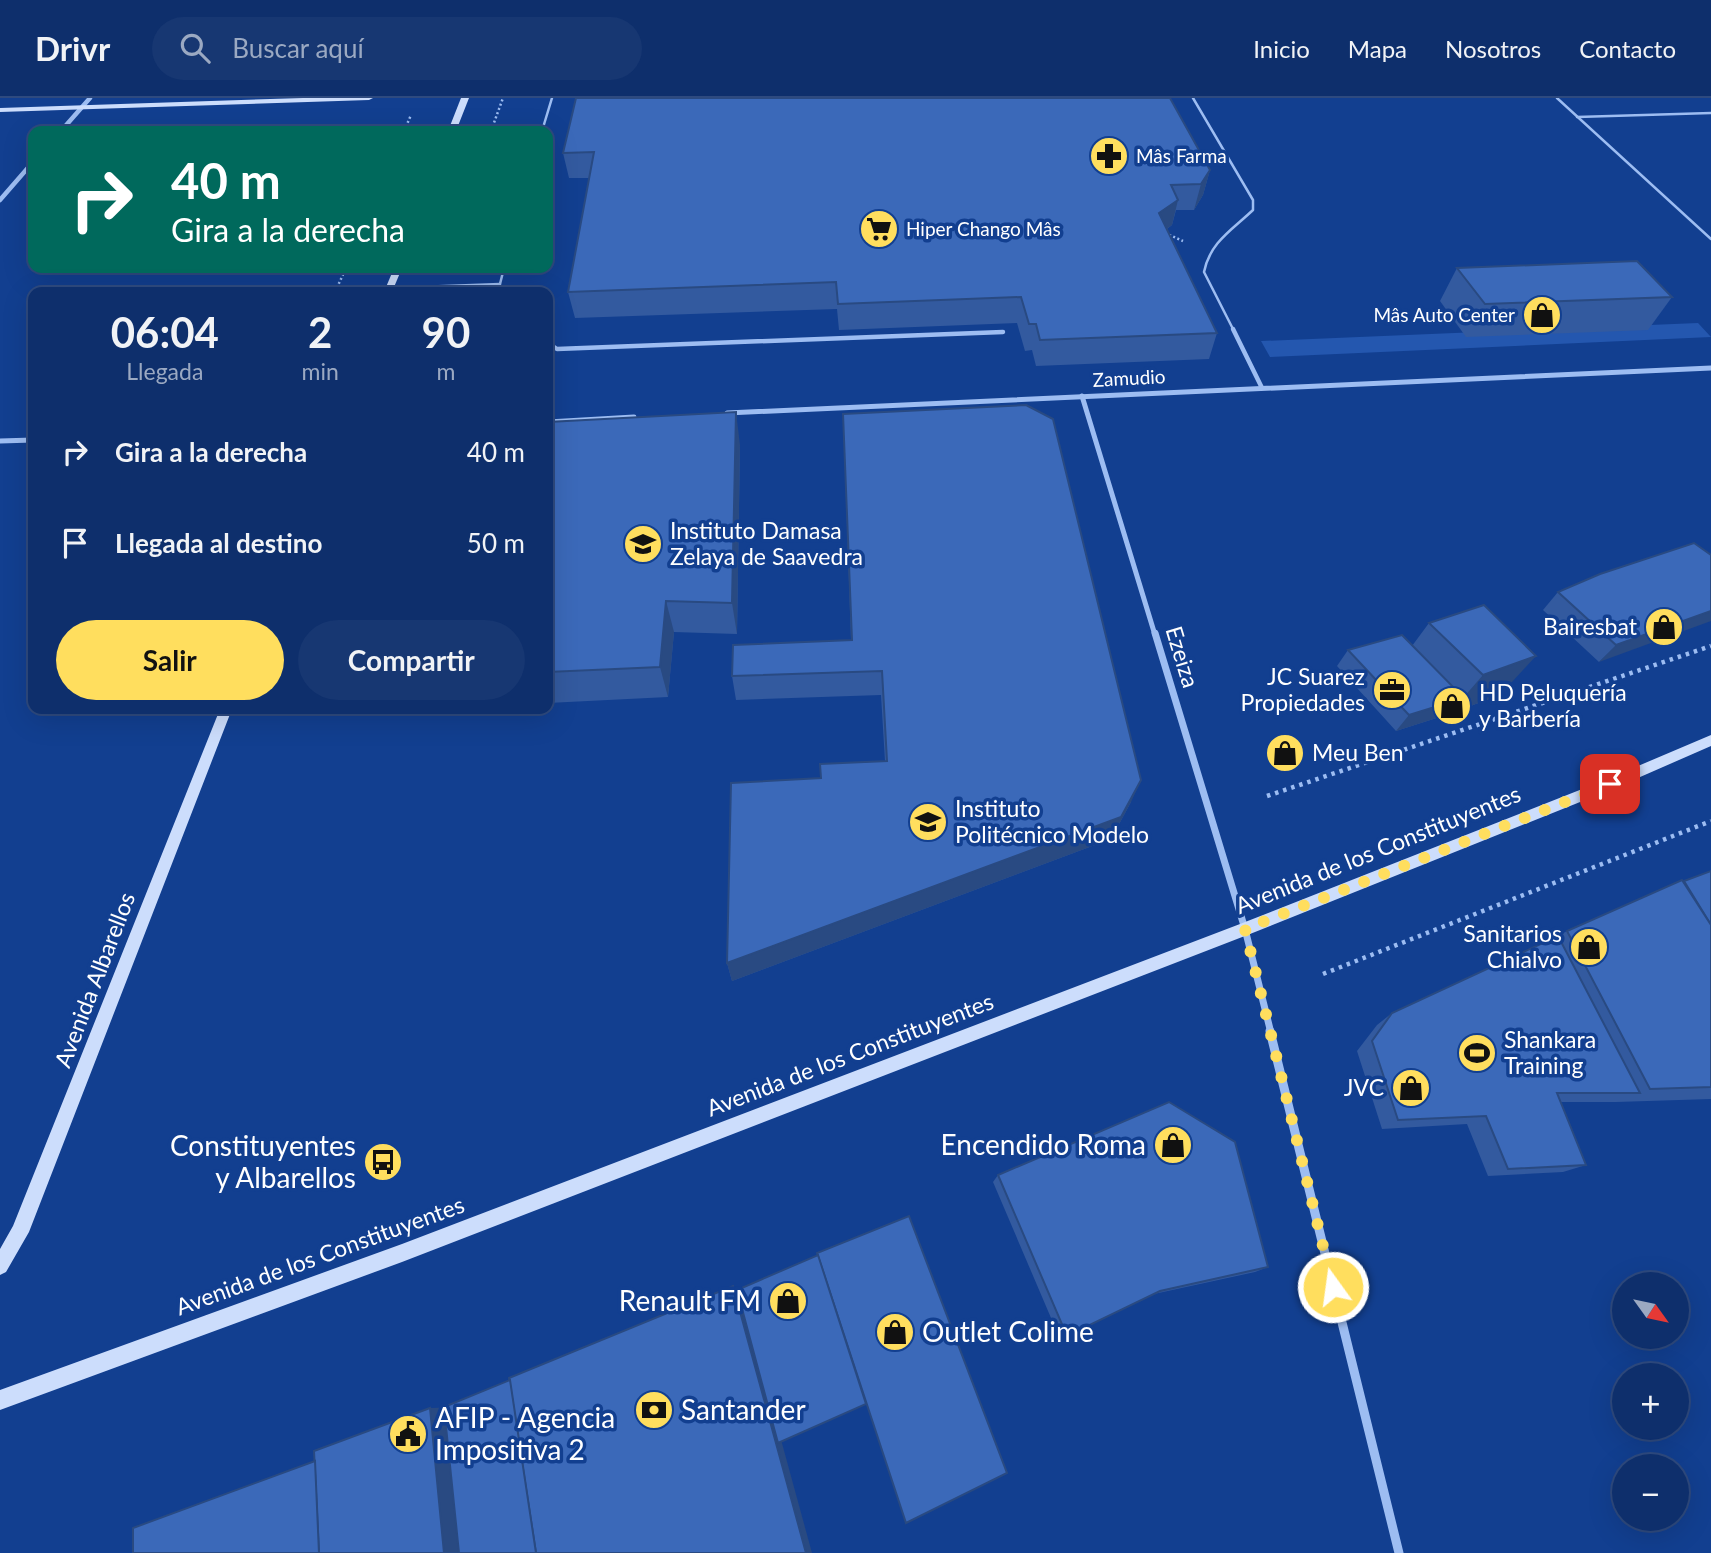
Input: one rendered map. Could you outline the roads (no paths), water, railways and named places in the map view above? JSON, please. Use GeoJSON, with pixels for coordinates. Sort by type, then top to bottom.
{"type":"FeatureCollection","features":[{"type":"Feature","properties":{"kind":"main road"},"geometry":{"type":"LineString","coordinates":[[0,110],[369,98]]}},
{"type":"Feature","properties":{"kind":"main road"},"geometry":{"type":"LineString","coordinates":[[454,126],[465,98]]}},
{"type":"Feature","properties":{"kind":"main road","name":"Avenida Albarellos"},"geometry":{"type":"LineString","coordinates":[[0,1266],[20,1232],[224,714]]}},
{"type":"Feature","properties":{"kind":"main road","name":"Avenida de los Constituyentes"},"geometry":{"type":"LineString","coordinates":[[0,1400],[402,1253],[1245,929],[1610,784],[1711,740]]}},
{"type":"Feature","properties":{"kind":"street"},"geometry":{"type":"LineString","coordinates":[[65,126],[90,98]]}},
{"type":"Feature","properties":{"kind":"street"},"geometry":{"type":"LineString","coordinates":[[0,200],[28,168]]}},
{"type":"Feature","properties":{"kind":"street","name":"Zamudio"},"geometry":{"type":"LineString","coordinates":[[712,414],[1711,368]]}},
{"type":"Feature","properties":{"kind":"street","name":"Ezeiza"},"geometry":{"type":"LineString","coordinates":[[1082,396],[1245,929],[1399,1553]]}},
{"type":"Feature","properties":{"kind":"street"},"geometry":{"type":"LineString","coordinates":[[553,422],[644,417]]}},
{"type":"Feature","properties":{"kind":"street"},"geometry":{"type":"LineString","coordinates":[[0,441],[28,440]]}},
{"type":"Feature","properties":{"kind":"lane"},"geometry":{"type":"LineString","coordinates":[[544,126],[552,98]]}},
{"type":"Feature","properties":{"kind":"lane"},"geometry":{"type":"LineString","coordinates":[[1193,98],[1253,200],[1253,210],[1215,242],[1205,256],[1204,272],[1262,388]]}},
{"type":"Feature","properties":{"kind":"lane"},"geometry":{"type":"LineString","coordinates":[[1557,98],[1711,239]]}},
{"type":"Feature","properties":{"kind":"lane"},"geometry":{"type":"LineString","coordinates":[[1577,117],[1711,113]]}},
{"type":"Feature","properties":{"kind":"lane"},"geometry":{"type":"LineString","coordinates":[[499,287],[503,273]]}},
{"type":"Feature","properties":{"kind":"lane"},"geometry":{"type":"LineString","coordinates":[[444,287],[500,284]]}},
{"type":"Feature","properties":{"kind":"lane"},"geometry":{"type":"LineString","coordinates":[[553,346],[557,349],[1003,332]]}},
{"type":"Feature","properties":{"kind":"place","name":"Mâs Farma"},"geometry":{"type":"Point","coordinates":[1109,156]}},
{"type":"Feature","properties":{"kind":"place","name":"Hiper Chango Mâs"},"geometry":{"type":"Point","coordinates":[879,229]}},
{"type":"Feature","properties":{"kind":"place","name":"Mâs Auto Center"},"geometry":{"type":"Point","coordinates":[1542,315]}},
{"type":"Feature","properties":{"kind":"place","name":"Instituto Damasa Zelaya de Saavedra"},"geometry":{"type":"Point","coordinates":[643,544]}},
{"type":"Feature","properties":{"kind":"place","name":"Bairesbat"},"geometry":{"type":"Point","coordinates":[1664,627]}},
{"type":"Feature","properties":{"kind":"place","name":"JC Suarez Propiedades"},"geometry":{"type":"Point","coordinates":[1392,690]}},
{"type":"Feature","properties":{"kind":"place","name":"HD Peluquería y Barbería"},"geometry":{"type":"Point","coordinates":[1452,706]}},
{"type":"Feature","properties":{"kind":"place","name":"Meu Ben"},"geometry":{"type":"Point","coordinates":[1285,753]}},
{"type":"Feature","properties":{"kind":"place","name":"Instituto Politécnico Modelo"},"geometry":{"type":"Point","coordinates":[928,822]}},
{"type":"Feature","properties":{"kind":"place","name":"Sanitarios Chialvo"},"geometry":{"type":"Point","coordinates":[1589,947]}},
{"type":"Feature","properties":{"kind":"place","name":"Shankara Training"},"geometry":{"type":"Point","coordinates":[1477,1053]}},
{"type":"Feature","properties":{"kind":"place","name":"JVC"},"geometry":{"type":"Point","coordinates":[1411,1088]}},
{"type":"Feature","properties":{"kind":"place","name":"Encendido Roma"},"geometry":{"type":"Point","coordinates":[1173,1145]}},
{"type":"Feature","properties":{"kind":"place","name":"Constituyentes y Albarellos"},"geometry":{"type":"Point","coordinates":[383,1162]}},
{"type":"Feature","properties":{"kind":"place","name":"Renault FM"},"geometry":{"type":"Point","coordinates":[788,1301]}},
{"type":"Feature","properties":{"kind":"place","name":"Outlet Colime"},"geometry":{"type":"Point","coordinates":[895,1332]}},
{"type":"Feature","properties":{"kind":"place","name":"Santander"},"geometry":{"type":"Point","coordinates":[654,1410]}},
{"type":"Feature","properties":{"kind":"place","name":"AFIP - Agencia Impositiva 2"},"geometry":{"type":"Point","coordinates":[408,1434]}}]}
